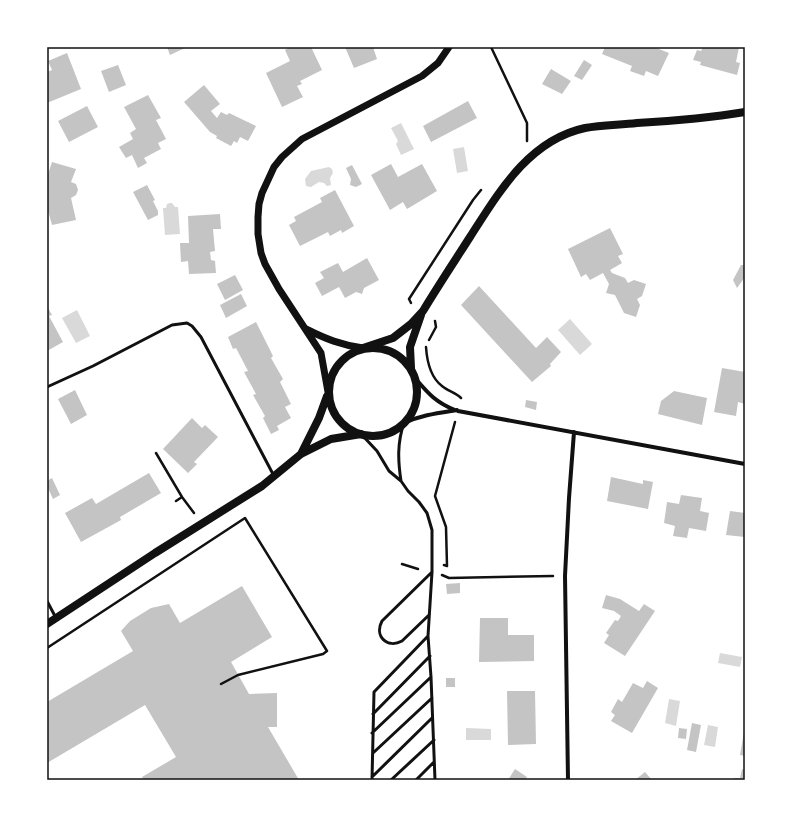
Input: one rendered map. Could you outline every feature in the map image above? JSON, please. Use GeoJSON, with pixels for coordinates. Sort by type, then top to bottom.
{"type":"FeatureCollection","features":[{"type":"Feature","properties":{"kind":"main road"},"geometry":{"type":"LineString","coordinates":[[301,454],[322,413],[331,376],[339,362],[354,351],[393,338],[411,324],[423,311],[486,212],[515,172],[532,155],[555,139],[594,126],[714,117],[745,112]]}},
{"type":"Feature","properties":{"kind":"main road"},"geometry":{"type":"LineString","coordinates":[[411,369],[410,347],[423,311]]}},
{"type":"Feature","properties":{"kind":"main road"},"geometry":{"type":"LineString","coordinates":[[328,392],[331,408],[340,422],[350,430],[373,436],[385,434],[395,430],[404,423],[411,414],[415,404],[417,386],[411,369],[399,356],[391,351],[373,347],[363,348]]}},
{"type":"Feature","properties":{"kind":"main road"},"geometry":{"type":"LineString","coordinates":[[47,624],[155,553],[262,486],[301,454],[331,439],[361,434]]}},
{"type":"Feature","properties":{"kind":"street"},"geometry":{"type":"LineString","coordinates":[[328,392],[321,353],[279,289],[260,249],[258,234],[259,204],[268,177],[282,157],[302,139],[422,76],[438,64],[449,47]]}},
{"type":"Feature","properties":{"kind":"street"},"geometry":{"type":"LineString","coordinates":[[306,329],[337,343],[363,348]]}},
{"type":"Feature","properties":{"kind":"street"},"geometry":{"type":"LineString","coordinates":[[404,423],[416,417],[457,410],[442,405],[433,398],[415,378]]}},
{"type":"Feature","properties":{"kind":"street"},"geometry":{"type":"LineString","coordinates":[[458,411],[745,464]]}},
{"type":"Feature","properties":{"kind":"street"},"geometry":{"type":"LineString","coordinates":[[568,780],[565,576],[574,432]]}},
{"type":"Feature","properties":{"kind":"lane"},"geometry":{"type":"LineString","coordinates":[[47,387],[93,366],[172,325],[187,322],[201,337],[274,476]]}},
{"type":"Feature","properties":{"kind":"lane"},"geometry":{"type":"LineString","coordinates":[[401,481],[398,455],[399,439],[404,423]]}},
{"type":"Feature","properties":{"kind":"lane"},"geometry":{"type":"LineString","coordinates":[[361,434],[377,451],[389,471],[401,481],[419,502],[429,519],[432,530],[432,572],[428,636],[435,780]]}},
{"type":"Feature","properties":{"kind":"lane"},"geometry":{"type":"LineString","coordinates":[[429,615],[398,643],[395,644],[387,642],[380,635],[378,628],[382,621],[432,572]]}},
{"type":"Feature","properties":{"kind":"lane"},"geometry":{"type":"LineString","coordinates":[[47,601],[56,618]]}},
{"type":"Feature","properties":{"kind":"lane"},"geometry":{"type":"LineString","coordinates":[[372,779],[374,692],[428,636]]}},
{"type":"Feature","properties":{"kind":"lane"},"geometry":{"type":"LineString","coordinates":[[373,714],[430,656]]}},
{"type":"Feature","properties":{"kind":"lane"},"geometry":{"type":"LineString","coordinates":[[372,733],[431,677]]}},
{"type":"Feature","properties":{"kind":"lane"},"geometry":{"type":"LineString","coordinates":[[373,753],[432,698]]}},
{"type":"Feature","properties":{"kind":"lane"},"geometry":{"type":"LineString","coordinates":[[372,779],[432,718]]}},
{"type":"Feature","properties":{"kind":"lane"},"geometry":{"type":"LineString","coordinates":[[391,780],[434,740]]}},
{"type":"Feature","properties":{"kind":"lane"},"geometry":{"type":"LineString","coordinates":[[416,780],[434,762]]}},
{"type":"Feature","properties":{"kind":"path"},"geometry":{"type":"LineString","coordinates":[[492,47],[527,123],[527,142]]}},
{"type":"Feature","properties":{"kind":"path"},"geometry":{"type":"LineString","coordinates":[[432,565],[447,566],[446,527],[435,496],[458,411]]}},
{"type":"Feature","properties":{"kind":"path"},"geometry":{"type":"LineString","coordinates":[[156,453],[182,497],[194,513]]}},
{"type":"Feature","properties":{"kind":"path"},"geometry":{"type":"LineString","coordinates":[[176,501],[182,497]]}},
{"type":"Feature","properties":{"kind":"path"},"geometry":{"type":"LineString","coordinates":[[47,648],[245,518],[327,651],[323,654],[238,675],[221,684]]}},
{"type":"Feature","properties":{"kind":"path"},"geometry":{"type":"LineString","coordinates":[[432,572],[449,578],[565,576]]}},
{"type":"Feature","properties":{"kind":"shaded area"},"geometry":{"type":"Polygon","coordinates":[[[401,123],[414,149],[401,155],[396,144],[398,141],[391,128],[401,123]]]}},
{"type":"Feature","properties":{"kind":"shaded area"},"geometry":{"type":"Polygon","coordinates":[[[464,147],[468,171],[457,173],[453,149],[464,147]]]}},
{"type":"Feature","properties":{"kind":"shaded area"},"geometry":{"type":"Polygon","coordinates":[[[329,167],[332,169],[333,173],[330,178],[331,185],[327,186],[324,183],[319,182],[311,187],[306,186],[305,179],[311,171],[329,167]]]}},
{"type":"Feature","properties":{"kind":"shaded area"},"geometry":{"type":"Polygon","coordinates":[[[172,203],[175,207],[178,207],[180,234],[165,235],[163,208],[166,208],[167,204],[172,203]]]}},
{"type":"Feature","properties":{"kind":"shaded area"},"geometry":{"type":"Polygon","coordinates":[[[77,310],[90,336],[76,343],[62,318],[77,310]]]}},
{"type":"Feature","properties":{"kind":"shaded area"},"geometry":{"type":"Polygon","coordinates":[[[570,319],[592,344],[580,355],[558,330],[570,319]]]}},
{"type":"Feature","properties":{"kind":"shaded area"},"geometry":{"type":"Polygon","coordinates":[[[720,653],[742,657],[740,667],[718,663],[720,653]]]}},
{"type":"Feature","properties":{"kind":"shaded area"},"geometry":{"type":"Polygon","coordinates":[[[669,699],[680,701],[676,726],[665,723],[669,699]]]}},
{"type":"Feature","properties":{"kind":"shaded area"},"geometry":{"type":"Polygon","coordinates":[[[708,725],[718,727],[715,747],[704,745],[708,725]]]}},
{"type":"Feature","properties":{"kind":"shaded area"},"geometry":{"type":"Polygon","coordinates":[[[466,728],[491,729],[491,740],[466,740],[466,728]]]}},
{"type":"Feature","properties":{"kind":"building"},"geometry":{"type":"Polygon","coordinates":[[[167,47],[187,47],[170,55],[167,47]]]}},
{"type":"Feature","properties":{"kind":"building"},"geometry":{"type":"Polygon","coordinates":[[[290,47],[311,47],[322,70],[300,81],[302,84],[297,86],[303,97],[282,107],[266,73],[290,61],[285,50],[290,47]]]}},
{"type":"Feature","properties":{"kind":"building"},"geometry":{"type":"Polygon","coordinates":[[[345,47],[373,47],[377,59],[354,68],[345,47]]]}},
{"type":"Feature","properties":{"kind":"building"},"geometry":{"type":"Polygon","coordinates":[[[605,47],[654,47],[669,53],[658,76],[646,71],[644,76],[630,71],[632,66],[602,54],[605,47]]]}},
{"type":"Feature","properties":{"kind":"building"},"geometry":{"type":"Polygon","coordinates":[[[703,47],[739,47],[736,62],[740,63],[737,75],[700,65],[701,62],[693,60],[697,50],[701,51],[703,47]]]}},
{"type":"Feature","properties":{"kind":"building"},"geometry":{"type":"Polygon","coordinates":[[[67,53],[81,89],[47,103],[47,72],[52,70],[48,61],[67,53]]]}},
{"type":"Feature","properties":{"kind":"building"},"geometry":{"type":"Polygon","coordinates":[[[584,60],[592,65],[582,80],[574,76],[584,60]]]}},
{"type":"Feature","properties":{"kind":"building"},"geometry":{"type":"Polygon","coordinates":[[[118,65],[126,85],[109,92],[101,71],[118,65]]]}},
{"type":"Feature","properties":{"kind":"building"},"geometry":{"type":"Polygon","coordinates":[[[551,69],[571,81],[562,94],[542,84],[551,69]]]}},
{"type":"Feature","properties":{"kind":"building"},"geometry":{"type":"Polygon","coordinates":[[[204,85],[220,104],[211,111],[217,118],[221,112],[227,115],[229,113],[256,126],[248,141],[240,137],[237,143],[234,141],[231,146],[216,138],[217,136],[210,132],[184,102],[204,85]]]}},
{"type":"Feature","properties":{"kind":"building"},"geometry":{"type":"Polygon","coordinates":[[[148,95],[161,118],[156,120],[166,139],[158,143],[161,149],[144,158],[147,163],[138,168],[132,155],[126,158],[119,147],[133,139],[130,133],[136,129],[124,107],[148,95]]]}},
{"type":"Feature","properties":{"kind":"building"},"geometry":{"type":"Polygon","coordinates":[[[468,101],[477,118],[431,142],[423,126],[468,101]]]}},
{"type":"Feature","properties":{"kind":"building"},"geometry":{"type":"Polygon","coordinates":[[[87,106],[98,127],[69,142],[58,121],[87,106]]]}},
{"type":"Feature","properties":{"kind":"building"},"geometry":{"type":"Polygon","coordinates":[[[52,162],[76,169],[71,182],[76,184],[78,190],[76,195],[71,198],[76,220],[52,225],[47,207],[47,177],[52,162]]]}},
{"type":"Feature","properties":{"kind":"building"},"geometry":{"type":"Polygon","coordinates":[[[391,164],[398,177],[422,164],[437,191],[407,209],[403,202],[390,210],[371,175],[391,164]]]}},
{"type":"Feature","properties":{"kind":"building"},"geometry":{"type":"Polygon","coordinates":[[[352,165],[362,184],[356,187],[350,185],[351,179],[346,168],[352,165]]]}},
{"type":"Feature","properties":{"kind":"building"},"geometry":{"type":"Polygon","coordinates":[[[147,185],[155,200],[153,201],[158,211],[158,215],[148,220],[133,192],[147,185]]]}},
{"type":"Feature","properties":{"kind":"building"},"geometry":{"type":"Polygon","coordinates":[[[335,190],[354,226],[342,233],[341,230],[330,236],[328,232],[300,246],[289,225],[296,221],[294,217],[322,202],[320,198],[335,190]]]}},
{"type":"Feature","properties":{"kind":"building"},"geometry":{"type":"Polygon","coordinates":[[[220,214],[221,229],[213,229],[215,251],[210,252],[211,260],[215,261],[216,273],[189,274],[188,261],[181,262],[180,243],[189,243],[188,216],[220,214]]]}},
{"type":"Feature","properties":{"kind":"building"},"geometry":{"type":"Polygon","coordinates":[[[610,228],[623,254],[618,256],[622,263],[610,270],[612,273],[625,278],[628,283],[634,280],[646,284],[642,296],[637,299],[640,305],[636,317],[624,313],[615,295],[606,293],[609,284],[603,273],[590,280],[586,274],[581,277],[568,249],[610,228]]]}},
{"type":"Feature","properties":{"kind":"building"},"geometry":{"type":"Polygon","coordinates":[[[367,258],[379,280],[364,288],[362,294],[356,292],[345,298],[339,287],[322,296],[315,283],[324,278],[320,272],[338,263],[343,272],[367,258]]]}},
{"type":"Feature","properties":{"kind":"building"},"geometry":{"type":"Polygon","coordinates":[[[741,265],[745,265],[745,277],[737,288],[733,280],[741,265]]]}},
{"type":"Feature","properties":{"kind":"building"},"geometry":{"type":"Polygon","coordinates":[[[235,275],[243,290],[225,300],[217,284],[235,275]]]}},
{"type":"Feature","properties":{"kind":"building"},"geometry":{"type":"Polygon","coordinates":[[[479,286],[536,348],[547,337],[561,352],[550,364],[551,366],[532,382],[461,305],[479,286]]]}},
{"type":"Feature","properties":{"kind":"building"},"geometry":{"type":"Polygon","coordinates":[[[241,294],[247,306],[226,318],[220,305],[241,294]]]}},
{"type":"Feature","properties":{"kind":"building"},"geometry":{"type":"Polygon","coordinates":[[[47,306],[52,315],[49,316],[63,342],[47,351],[47,306]]]}},
{"type":"Feature","properties":{"kind":"building"},"geometry":{"type":"Polygon","coordinates":[[[256,322],[273,356],[271,358],[283,379],[280,382],[291,404],[285,407],[291,418],[277,426],[279,430],[271,434],[263,418],[265,416],[253,395],[256,394],[244,372],[248,371],[236,348],[233,349],[228,337],[256,322]]]}},
{"type":"Feature","properties":{"kind":"building"},"geometry":{"type":"Polygon","coordinates":[[[722,368],[745,372],[745,404],[738,402],[736,416],[714,412],[722,368]]]}},
{"type":"Feature","properties":{"kind":"building"},"geometry":{"type":"Polygon","coordinates":[[[75,390],[87,415],[71,424],[58,399],[75,390]]]}},
{"type":"Feature","properties":{"kind":"building"},"geometry":{"type":"Polygon","coordinates":[[[674,391],[707,398],[702,425],[658,414],[661,401],[674,391]]]}},
{"type":"Feature","properties":{"kind":"building"},"geometry":{"type":"Polygon","coordinates":[[[526,400],[537,402],[536,410],[525,407],[526,400]]]}},
{"type":"Feature","properties":{"kind":"building"},"geometry":{"type":"Polygon","coordinates":[[[192,418],[202,428],[205,425],[218,437],[194,462],[197,464],[188,473],[163,449],[192,418]]]}},
{"type":"Feature","properties":{"kind":"building"},"geometry":{"type":"Polygon","coordinates":[[[149,473],[161,493],[120,517],[121,520],[81,542],[65,513],[92,498],[96,504],[149,473]]]}},
{"type":"Feature","properties":{"kind":"building"},"geometry":{"type":"Polygon","coordinates":[[[611,477],[643,484],[643,480],[653,482],[648,509],[607,501],[611,477]]]}},
{"type":"Feature","properties":{"kind":"building"},"geometry":{"type":"Polygon","coordinates":[[[52,478],[60,495],[53,499],[47,486],[47,481],[52,478]]]}},
{"type":"Feature","properties":{"kind":"building"},"geometry":{"type":"Polygon","coordinates":[[[681,495],[702,498],[700,511],[709,513],[706,531],[689,528],[687,538],[673,536],[675,526],[664,523],[667,502],[679,504],[681,495]]]}},
{"type":"Feature","properties":{"kind":"building"},"geometry":{"type":"Polygon","coordinates":[[[730,511],[745,513],[745,537],[726,535],[730,511]]]}},
{"type":"Feature","properties":{"kind":"building"},"geometry":{"type":"Polygon","coordinates":[[[460,583],[460,593],[447,594],[446,584],[460,583]]]}},
{"type":"Feature","properties":{"kind":"building"},"geometry":{"type":"Polygon","coordinates":[[[242,586],[272,637],[231,662],[249,694],[277,693],[277,727],[268,727],[299,780],[144,780],[142,777],[176,757],[145,705],[47,763],[47,702],[133,651],[121,631],[130,621],[151,608],[169,604],[180,623],[242,586]]]}},
{"type":"Feature","properties":{"kind":"building"},"geometry":{"type":"Polygon","coordinates":[[[606,595],[620,599],[639,611],[644,604],[655,611],[625,656],[604,643],[609,635],[606,633],[615,620],[618,621],[621,616],[614,611],[602,608],[606,595]]]}},
{"type":"Feature","properties":{"kind":"building"},"geometry":{"type":"Polygon","coordinates":[[[480,618],[508,618],[508,635],[534,635],[534,661],[479,662],[480,618]]]}},
{"type":"Feature","properties":{"kind":"building"},"geometry":{"type":"Polygon","coordinates":[[[446,678],[455,678],[455,687],[446,687],[446,678]]]}},
{"type":"Feature","properties":{"kind":"building"},"geometry":{"type":"Polygon","coordinates":[[[647,681],[658,688],[632,733],[611,721],[615,715],[611,712],[618,699],[622,702],[633,683],[643,688],[647,681]]]}},
{"type":"Feature","properties":{"kind":"building"},"geometry":{"type":"Polygon","coordinates":[[[507,691],[535,691],[536,744],[508,745],[507,691]]]}},
{"type":"Feature","properties":{"kind":"building"},"geometry":{"type":"Polygon","coordinates":[[[692,723],[701,725],[696,752],[687,750],[692,723]]]}},
{"type":"Feature","properties":{"kind":"building"},"geometry":{"type":"Polygon","coordinates":[[[679,728],[687,729],[686,739],[678,738],[679,728]]]}},
{"type":"Feature","properties":{"kind":"building"},"geometry":{"type":"Polygon","coordinates":[[[745,732],[745,756],[740,755],[745,732]]]}},
{"type":"Feature","properties":{"kind":"building"},"geometry":{"type":"Polygon","coordinates":[[[515,769],[527,777],[525,780],[508,780],[515,769]]]}},
{"type":"Feature","properties":{"kind":"building"},"geometry":{"type":"Polygon","coordinates":[[[742,769],[745,770],[745,780],[734,780],[734,778],[740,778],[742,769]]]}},
{"type":"Feature","properties":{"kind":"building"},"geometry":{"type":"Polygon","coordinates":[[[645,772],[652,780],[635,780],[645,772]]]}}]}
